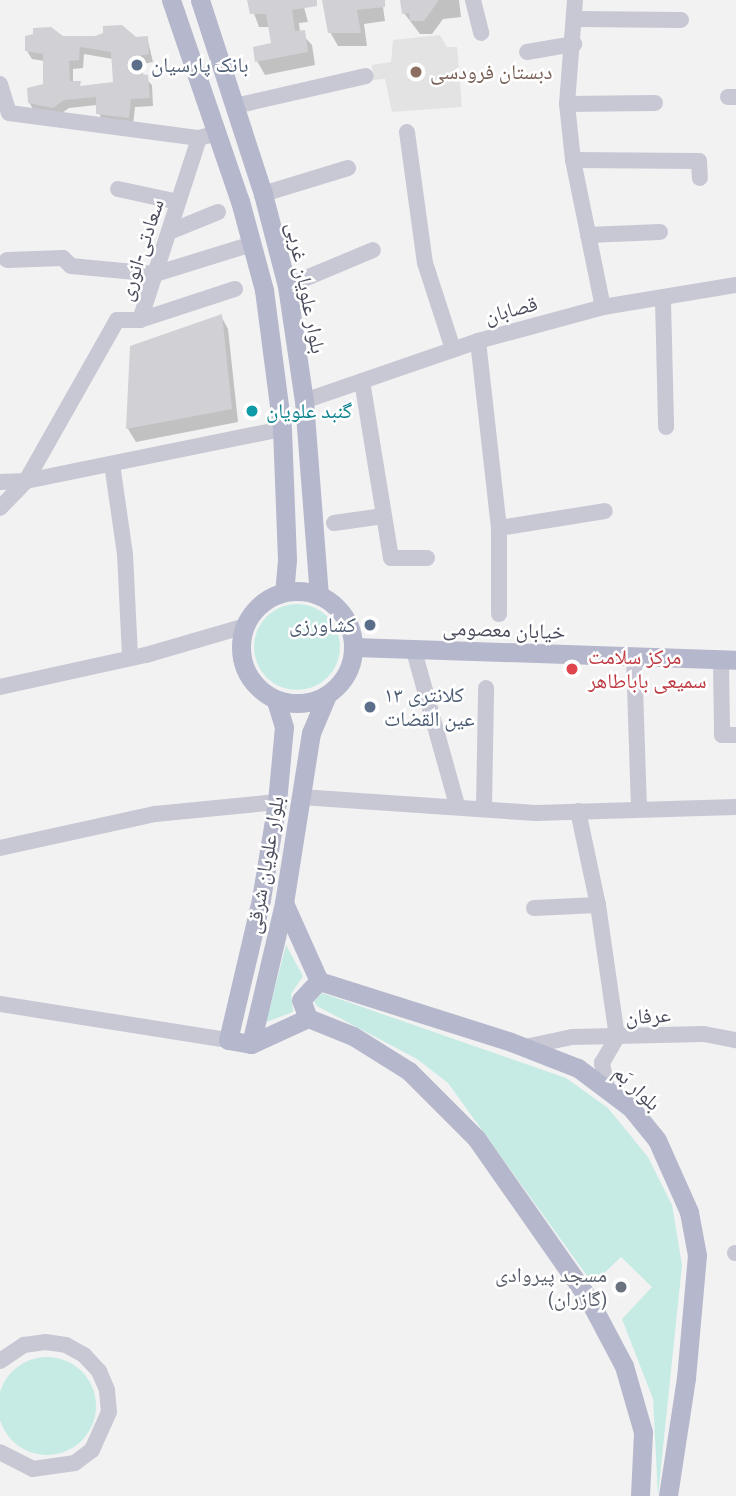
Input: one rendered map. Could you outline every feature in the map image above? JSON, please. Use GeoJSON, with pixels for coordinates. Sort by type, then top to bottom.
{"type":"FeatureCollection","features":[{"type":"Feature","properties":{"kind":"main road","name":"بلوار علویان غربی"},"geometry":{"type":"LineString","coordinates":[[171,0],[209,135],[252,244],[265,299],[282,429],[284,592]]}},
{"type":"Feature","properties":{"kind":"main road","name":"بلوار علویان غربی"},"geometry":{"type":"LineString","coordinates":[[200,0],[263,194],[287,290],[304,401],[318,594]]}},
{"type":"Feature","properties":{"kind":"main road"},"geometry":{"type":"LineString","coordinates":[[265,299],[287,290]]}},
{"type":"Feature","properties":{"kind":"main road"},"geometry":{"type":"LineString","coordinates":[[284,592],[318,594],[345,617],[354,648],[350,668],[327,695],[293,704],[276,700],[261,691],[246,669],[241,643],[245,626],[261,605],[284,592]]}},
{"type":"Feature","properties":{"kind":"main road","name":"خیابان معصومی"},"geometry":{"type":"LineString","coordinates":[[354,648],[729,660]]}},
{"type":"Feature","properties":{"kind":"main road","name":"بلوار علویان شرقی"},"geometry":{"type":"LineString","coordinates":[[251,1044],[284,903],[311,733],[327,695]]}},
{"type":"Feature","properties":{"kind":"main road","name":"بلوار علویان شرقی"},"geometry":{"type":"LineString","coordinates":[[228,1040],[261,899],[277,802],[284,727],[276,700]]}},
{"type":"Feature","properties":{"kind":"main road"},"geometry":{"type":"LineString","coordinates":[[284,903],[319,981],[301,1000],[308,1018],[383,1053],[441,1099],[476,1138],[580,1286],[606,1328],[638,1404],[643,1432],[640,1496]]}},
{"type":"Feature","properties":{"kind":"main road","name":"بلوار بَم"},"geometry":{"type":"LineString","coordinates":[[319,981],[525,1047],[578,1068],[607,1087],[631,1108],[670,1162],[689,1212],[697,1255],[687,1378],[668,1496]]}},
{"type":"Feature","properties":{"kind":"main road"},"geometry":{"type":"LineString","coordinates":[[228,1040],[251,1044],[308,1018]]}},
{"type":"Feature","properties":{"kind":"street"},"geometry":{"type":"LineString","coordinates":[[473,0],[481,33]]}},
{"type":"Feature","properties":{"kind":"street"},"geometry":{"type":"LineString","coordinates":[[575,0],[576,19],[567,104],[573,160],[603,307]]}},
{"type":"Feature","properties":{"kind":"street"},"geometry":{"type":"LineString","coordinates":[[576,19],[681,20]]}},
{"type":"Feature","properties":{"kind":"street"},"geometry":{"type":"LineString","coordinates":[[527,52],[574,44]]}},
{"type":"Feature","properties":{"kind":"street"},"geometry":{"type":"LineString","coordinates":[[234,106],[366,76]]}},
{"type":"Feature","properties":{"kind":"street"},"geometry":{"type":"LineString","coordinates":[[0,84],[9,113],[209,135]]}},
{"type":"Feature","properties":{"kind":"street"},"geometry":{"type":"LineString","coordinates":[[567,104],[655,103]]}},
{"type":"Feature","properties":{"kind":"street"},"geometry":{"type":"LineString","coordinates":[[407,132],[425,263],[453,349]]}},
{"type":"Feature","properties":{"kind":"street","name":"سعادتی-انوری"},"geometry":{"type":"LineString","coordinates":[[0,508],[26,481],[117,320],[140,320],[178,202],[209,135]]}},
{"type":"Feature","properties":{"kind":"street"},"geometry":{"type":"LineString","coordinates":[[573,160],[699,161],[699,178]]}},
{"type":"Feature","properties":{"kind":"street"},"geometry":{"type":"LineString","coordinates":[[263,194],[348,168]]}},
{"type":"Feature","properties":{"kind":"street"},"geometry":{"type":"LineString","coordinates":[[118,189],[178,202]]}},
{"type":"Feature","properties":{"kind":"street"},"geometry":{"type":"LineString","coordinates":[[169,232],[218,212]]}},
{"type":"Feature","properties":{"kind":"street"},"geometry":{"type":"LineString","coordinates":[[588,235],[660,232]]}},
{"type":"Feature","properties":{"kind":"street"},"geometry":{"type":"LineString","coordinates":[[7,260],[63,258],[71,267],[155,274],[252,244]]}},
{"type":"Feature","properties":{"kind":"street"},"geometry":{"type":"LineString","coordinates":[[287,290],[361,249]]}},
{"type":"Feature","properties":{"kind":"street","name":"قصابان"},"geometry":{"type":"LineString","coordinates":[[304,401],[478,341],[603,307],[663,300],[736,285]]}},
{"type":"Feature","properties":{"kind":"street"},"geometry":{"type":"LineString","coordinates":[[140,320],[235,289]]}},
{"type":"Feature","properties":{"kind":"street"},"geometry":{"type":"LineString","coordinates":[[663,300],[666,427]]}},
{"type":"Feature","properties":{"kind":"street"},"geometry":{"type":"LineString","coordinates":[[478,341],[499,528],[499,614]]}},
{"type":"Feature","properties":{"kind":"street"},"geometry":{"type":"LineString","coordinates":[[362,381],[391,558],[427,558]]}},
{"type":"Feature","properties":{"kind":"street"},"geometry":{"type":"LineString","coordinates":[[0,482],[26,481],[282,429]]}},
{"type":"Feature","properties":{"kind":"street"},"geometry":{"type":"LineString","coordinates":[[112,464],[125,554],[130,656]]}},
{"type":"Feature","properties":{"kind":"street"},"geometry":{"type":"LineString","coordinates":[[499,528],[605,511]]}},
{"type":"Feature","properties":{"kind":"street"},"geometry":{"type":"LineString","coordinates":[[334,523],[384,516]]}},
{"type":"Feature","properties":{"kind":"street"},"geometry":{"type":"LineString","coordinates":[[0,687],[28,684],[245,626]]}},
{"type":"Feature","properties":{"kind":"street"},"geometry":{"type":"LineString","coordinates":[[414,651],[457,805]]}},
{"type":"Feature","properties":{"kind":"street"},"geometry":{"type":"LineString","coordinates":[[634,657],[639,808]]}},
{"type":"Feature","properties":{"kind":"street"},"geometry":{"type":"LineString","coordinates":[[729,660],[723,735],[736,735]]}},
{"type":"Feature","properties":{"kind":"street"},"geometry":{"type":"LineString","coordinates":[[484,807],[486,688]]}},
{"type":"Feature","properties":{"kind":"street"},"geometry":{"type":"LineString","coordinates":[[301,797],[457,805],[535,813],[736,807]]}},
{"type":"Feature","properties":{"kind":"street"},"geometry":{"type":"LineString","coordinates":[[0,848],[155,814],[277,802]]}},
{"type":"Feature","properties":{"kind":"street"},"geometry":{"type":"LineString","coordinates":[[525,1047],[572,1037],[617,1037],[598,905],[578,811]]}},
{"type":"Feature","properties":{"kind":"street"},"geometry":{"type":"LineString","coordinates":[[534,908],[598,905]]}},
{"type":"Feature","properties":{"kind":"street"},"geometry":{"type":"LineString","coordinates":[[0,1004],[228,1040]]}},
{"type":"Feature","properties":{"kind":"street","name":"عرفان"},"geometry":{"type":"LineString","coordinates":[[607,1087],[602,1063],[617,1037],[704,1034],[736,1040]]}},
{"type":"Feature","properties":{"kind":"street"},"geometry":{"type":"LineString","coordinates":[[0,1361],[24,1345],[45,1342],[66,1345],[99,1371],[107,1390],[109,1412],[92,1450],[75,1463],[54,1470],[33,1469],[0,1452]]}},
{"type":"Feature","properties":{"kind":"shaded area","name":"دبستان فرودسی"},"geometry":{"type":"Polygon","coordinates":[[[440,35],[447,47],[457,47],[462,107],[392,112],[385,79],[373,80],[372,65],[391,62],[393,40],[440,35]]]}},
{"type":"Feature","properties":{"kind":"green space"},"geometry":{"type":"Polygon","coordinates":[[[297,604],[321,611],[333,623],[340,647],[333,671],[321,683],[297,690],[273,683],[261,671],[254,647],[261,623],[273,611],[297,604]]]}},
{"type":"Feature","properties":{"kind":"green space"},"geometry":{"type":"Polygon","coordinates":[[[286,945],[303,976],[291,994],[293,1012],[266,1022],[286,945]]]}},
{"type":"Feature","properties":{"kind":"green space"},"geometry":{"type":"Polygon","coordinates":[[[322,993],[566,1078],[608,1108],[648,1157],[672,1205],[682,1265],[658,1496],[653,1399],[622,1319],[652,1287],[621,1257],[593,1284],[448,1083],[417,1059],[317,1006],[314,1001],[322,993]]]}},
{"type":"Feature","properties":{"kind":"green space"},"geometry":{"type":"Polygon","coordinates":[[[47,1357],[66,1361],[82,1371],[92,1387],[96,1406],[92,1425],[82,1441],[66,1451],[47,1455],[28,1451],[12,1441],[2,1425],[-2,1406],[2,1387],[12,1371],[28,1361],[47,1357]]]}},
{"type":"Feature","properties":{"kind":"building"},"geometry":{"type":"Polygon","coordinates":[[[247,0],[317,0],[317,6],[292,10],[295,31],[305,30],[308,52],[255,62],[253,47],[271,43],[266,14],[250,14],[247,0]]]}},
{"type":"Feature","properties":{"kind":"building"},"geometry":{"type":"Polygon","coordinates":[[[322,0],[385,0],[385,7],[357,10],[361,33],[328,33],[322,0]]]}},
{"type":"Feature","properties":{"kind":"building"},"geometry":{"type":"Polygon","coordinates":[[[400,0],[439,0],[424,21],[410,21],[409,13],[402,14],[400,0]]]}},
{"type":"Feature","properties":{"kind":"building"},"geometry":{"type":"Polygon","coordinates":[[[122,25],[136,37],[148,36],[149,54],[139,56],[140,74],[148,75],[150,98],[131,99],[129,118],[96,114],[96,97],[64,100],[53,108],[28,103],[27,88],[43,84],[43,54],[25,51],[25,36],[33,34],[33,28],[51,27],[63,36],[95,36],[103,33],[103,26],[122,25]],[[80,47],[79,60],[69,61],[70,81],[81,81],[80,86],[113,82],[111,52],[80,47]]]}},
{"type":"Feature","properties":{"kind":"building"},"geometry":{"type":"Polygon","coordinates":[[[222,314],[232,409],[126,429],[130,346],[222,314]]]}},
{"type":"Feature","properties":{"kind":"place","name":"بانک پارسیان"},"geometry":{"type":"Point","coordinates":[137,65]}},
{"type":"Feature","properties":{"kind":"place","name":"دبستان فرودسی"},"geometry":{"type":"Point","coordinates":[416,72]}},
{"type":"Feature","properties":{"kind":"place","name":"گنبد علویان"},"geometry":{"type":"Point","coordinates":[252,411]}},
{"type":"Feature","properties":{"kind":"place","name":"کشاورزی"},"geometry":{"type":"Point","coordinates":[370,625]}},
{"type":"Feature","properties":{"kind":"place","name":"مرکز سلامت سمیعی باباطاهر"},"geometry":{"type":"Point","coordinates":[572,669]}},
{"type":"Feature","properties":{"kind":"place","name":"کلانتری ۱۳ عین القضات"},"geometry":{"type":"Point","coordinates":[370,707]}},
{"type":"Feature","properties":{"kind":"place","name":"مسجد پیروادی (گازران)"},"geometry":{"type":"Point","coordinates":[621,1287]}}]}
